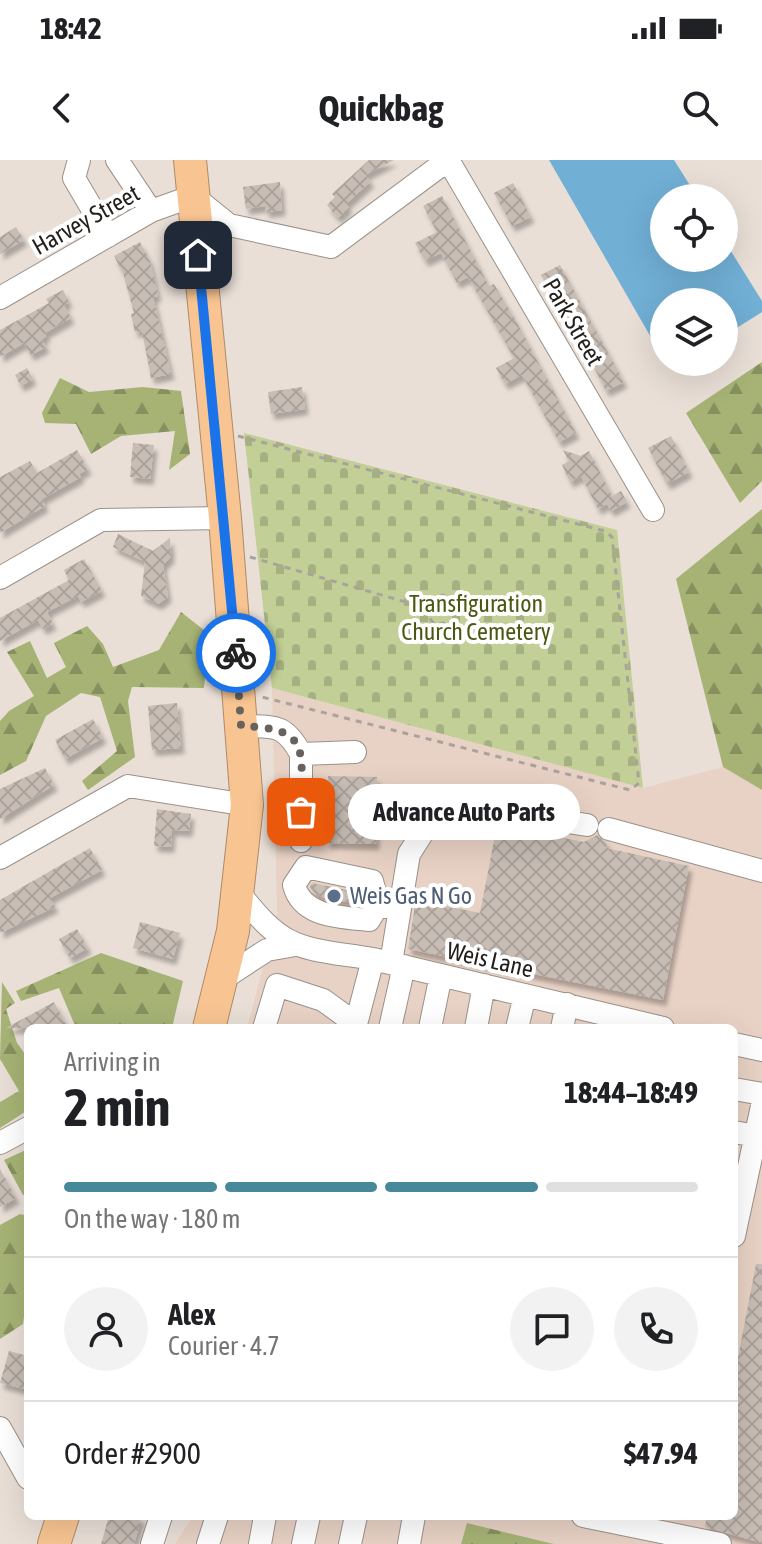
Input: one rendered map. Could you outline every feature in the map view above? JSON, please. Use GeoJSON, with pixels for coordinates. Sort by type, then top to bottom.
{"type":"FeatureCollection","features":[{"type":"Feature","properties":{"kind":"highway"},"geometry":{"type":"LineString","coordinates":[[190,160],[228,551],[247,805],[233,931],[210,1024]]}},
{"type":"Feature","properties":{"kind":"street"},"geometry":{"type":"LineString","coordinates":[[79,160],[74,178],[108,236]]}},
{"type":"Feature","properties":{"kind":"street"},"geometry":{"type":"LineString","coordinates":[[117,160],[151,211]]}},
{"type":"Feature","properties":{"kind":"street"},"geometry":{"type":"LineString","coordinates":[[193,196],[229,225],[331,247],[448,160]]}},
{"type":"Feature","properties":{"kind":"street","name":"Park Street"},"geometry":{"type":"LineString","coordinates":[[448,160],[653,510]]}},
{"type":"Feature","properties":{"kind":"street","name":"Harvey Street"},"geometry":{"type":"LineString","coordinates":[[0,298],[151,211],[193,196]]}},
{"type":"Feature","properties":{"kind":"street"},"geometry":{"type":"LineString","coordinates":[[0,578],[101,520],[225,518]]}},
{"type":"Feature","properties":{"kind":"street"},"geometry":{"type":"LineString","coordinates":[[241,726],[275,727],[289,733],[301,754],[301,841]]}},
{"type":"Feature","properties":{"kind":"street"},"geometry":{"type":"LineString","coordinates":[[301,754],[355,752]]}},
{"type":"Feature","properties":{"kind":"street"},"geometry":{"type":"LineString","coordinates":[[0,858],[128,786],[247,805]]}},
{"type":"Feature","properties":{"kind":"street"},"geometry":{"type":"LineString","coordinates":[[390,1024],[389,907],[409,854],[423,832],[458,805],[598,827],[762,871]]}},
{"type":"Feature","properties":{"kind":"street"},"geometry":{"type":"LineString","coordinates":[[237,890],[264,925],[295,945]]}},
{"type":"Feature","properties":{"kind":"street"},"geometry":{"type":"LineString","coordinates":[[221,980],[267,950],[295,945]]}},
{"type":"Feature","properties":{"kind":"street","name":"Weis Lane"},"geometry":{"type":"LineString","coordinates":[[295,945],[567,1004],[610,1022]]}},
{"type":"Feature","properties":{"kind":"street"},"geometry":{"type":"LineString","coordinates":[[357,1024],[389,963]]}},
{"type":"Feature","properties":{"kind":"street"},"geometry":{"type":"LineString","coordinates":[[431,1024],[441,975]]}},
{"type":"Feature","properties":{"kind":"street"},"geometry":{"type":"LineString","coordinates":[[265,1024],[277,985],[323,1000],[353,1024]]}},
{"type":"Feature","properties":{"kind":"street"},"geometry":{"type":"LineString","coordinates":[[477,1024],[484,985]]}},
{"type":"Feature","properties":{"kind":"street"},"geometry":{"type":"LineString","coordinates":[[518,1024],[525,995]]}},
{"type":"Feature","properties":{"kind":"street"},"geometry":{"type":"LineString","coordinates":[[563,1024],[567,1004]]}},
{"type":"Feature","properties":{"kind":"street"},"geometry":{"type":"LineString","coordinates":[[738,1045],[762,1050]]}},
{"type":"Feature","properties":{"kind":"street"},"geometry":{"type":"LineString","coordinates":[[738,1090],[762,1094]]}},
{"type":"Feature","properties":{"kind":"street"},"geometry":{"type":"LineString","coordinates":[[740,1179],[745,1134],[762,1106]]}},
{"type":"Feature","properties":{"kind":"street"},"geometry":{"type":"LineString","coordinates":[[0,1143],[24,1130]]}},
{"type":"Feature","properties":{"kind":"street"},"geometry":{"type":"LineString","coordinates":[[0,1428],[24,1471]]}},
{"type":"Feature","properties":{"kind":"street"},"geometry":{"type":"LineString","coordinates":[[152,1544],[160,1520]]}},
{"type":"Feature","properties":{"kind":"street"},"geometry":{"type":"LineString","coordinates":[[208,1544],[216,1520]]}},
{"type":"Feature","properties":{"kind":"street"},"geometry":{"type":"LineString","coordinates":[[260,1544],[264,1520]]}},
{"type":"Feature","properties":{"kind":"street"},"geometry":{"type":"LineString","coordinates":[[303,1544],[308,1520]]}},
{"type":"Feature","properties":{"kind":"street"},"geometry":{"type":"LineString","coordinates":[[350,1544],[355,1520]]}},
{"type":"Feature","properties":{"kind":"street"},"geometry":{"type":"LineString","coordinates":[[409,1544],[413,1520]]}},
{"type":"Feature","properties":{"kind":"street"},"geometry":{"type":"LineString","coordinates":[[623,1520],[673,1525],[720,1544]]}},
{"type":"Feature","properties":{"kind":"path"},"geometry":{"type":"LineString","coordinates":[[214,430],[605,531],[612,537],[639,783],[630,790],[239,691]]}},
{"type":"Feature","properties":{"kind":"path"},"geometry":{"type":"LineString","coordinates":[[228,551],[416,605],[436,625],[457,619],[460,609],[443,595],[416,605]]}},
{"type":"Feature","properties":{"kind":"shaded area"},"geometry":{"type":"Polygon","coordinates":[[[272,688],[643,788],[723,767],[762,790],[762,1544],[554,1544],[467,1523],[461,1544],[175,1544],[190,1520],[738,1520],[738,1024],[248,1024],[277,914],[272,688]]]}},
{"type":"Feature","properties":{"kind":"green space"},"geometry":{"type":"Polygon","coordinates":[[[762,362],[762,481],[740,503],[686,413],[762,362]]]}},
{"type":"Feature","properties":{"kind":"green space"},"geometry":{"type":"Polygon","coordinates":[[[60,378],[89,392],[143,387],[181,391],[190,454],[169,470],[175,431],[121,436],[91,454],[76,424],[45,423],[42,413],[60,378]]]}},
{"type":"Feature","properties":{"kind":"green space","name":"Transfiguration Church Cemetery"},"geometry":{"type":"Polygon","coordinates":[[[244,433],[617,530],[643,788],[272,688],[244,433]]]}},
{"type":"Feature","properties":{"kind":"green space"},"geometry":{"type":"Polygon","coordinates":[[[762,509],[762,790],[723,767],[676,579],[762,509]]]}},
{"type":"Feature","properties":{"kind":"green space"},"geometry":{"type":"Polygon","coordinates":[[[181,612],[209,634],[204,688],[132,687],[128,701],[135,757],[88,790],[82,781],[117,751],[100,697],[81,693],[46,716],[26,761],[0,775],[0,721],[9,711],[34,696],[7,652],[30,641],[47,678],[66,667],[54,643],[87,626],[103,644],[113,667],[159,650],[181,612]]]}},
{"type":"Feature","properties":{"kind":"green space"},"geometry":{"type":"Polygon","coordinates":[[[101,953],[183,981],[173,1024],[74,1024],[59,988],[21,1001],[16,991],[101,953]]]}},
{"type":"Feature","properties":{"kind":"green space"},"geometry":{"type":"Polygon","coordinates":[[[2,982],[15,1003],[6,1009],[17,1043],[24,1053],[24,1113],[0,1128],[0,1102],[19,1091],[0,1059],[2,982]]]}},
{"type":"Feature","properties":{"kind":"green space"},"geometry":{"type":"Polygon","coordinates":[[[24,1151],[24,1195],[23,1195],[4,1160],[24,1151]]]}},
{"type":"Feature","properties":{"kind":"green space"},"geometry":{"type":"Polygon","coordinates":[[[20,1214],[24,1215],[23,1324],[0,1339],[0,1225],[20,1214]]]}},
{"type":"Feature","properties":{"kind":"green space"},"geometry":{"type":"Polygon","coordinates":[[[467,1523],[554,1544],[461,1544],[467,1523]]]}},
{"type":"Feature","properties":{"kind":"water"},"geometry":{"type":"Polygon","coordinates":[[[549,160],[674,160],[689,184],[650,184],[650,272],[738,272],[738,262],[762,301],[762,312],[738,327],[738,288],[650,288],[650,336],[549,160]]]}},
{"type":"Feature","properties":{"kind":"building"},"geometry":{"type":"Polygon","coordinates":[[[369,160],[394,160],[365,175],[371,181],[346,204],[349,207],[338,218],[327,205],[335,197],[332,194],[369,160]]]}},
{"type":"Feature","properties":{"kind":"building"},"geometry":{"type":"Polygon","coordinates":[[[280,182],[282,210],[266,212],[265,206],[246,209],[243,187],[280,182]]]}},
{"type":"Feature","properties":{"kind":"building"},"geometry":{"type":"Polygon","coordinates":[[[513,183],[531,217],[512,226],[494,193],[513,183]]]}},
{"type":"Feature","properties":{"kind":"building"},"geometry":{"type":"Polygon","coordinates":[[[442,196],[489,286],[494,284],[516,321],[576,433],[559,442],[522,375],[505,384],[496,368],[514,358],[468,277],[457,283],[441,253],[425,261],[415,243],[437,232],[423,206],[442,196]]]}},
{"type":"Feature","properties":{"kind":"building"},"geometry":{"type":"Polygon","coordinates":[[[16,227],[24,240],[0,254],[0,237],[16,227]]]}},
{"type":"Feature","properties":{"kind":"building"},"geometry":{"type":"Polygon","coordinates":[[[140,242],[150,261],[158,296],[153,297],[171,374],[151,378],[142,331],[135,332],[131,314],[134,313],[123,273],[114,256],[140,242]]]}},
{"type":"Feature","properties":{"kind":"building"},"geometry":{"type":"Polygon","coordinates":[[[560,265],[624,382],[606,391],[566,312],[562,314],[541,275],[560,265]]]}},
{"type":"Feature","properties":{"kind":"building"},"geometry":{"type":"Polygon","coordinates":[[[63,290],[69,302],[64,305],[71,318],[45,333],[47,336],[42,339],[46,347],[31,355],[24,343],[0,357],[0,330],[49,303],[46,299],[63,290]]]}},
{"type":"Feature","properties":{"kind":"building"},"geometry":{"type":"Polygon","coordinates":[[[27,368],[33,379],[21,386],[15,375],[27,368]]]}},
{"type":"Feature","properties":{"kind":"building"},"geometry":{"type":"Polygon","coordinates":[[[302,387],[305,409],[271,414],[268,392],[302,387]]]}},
{"type":"Feature","properties":{"kind":"building"},"geometry":{"type":"Polygon","coordinates":[[[671,436],[689,472],[667,484],[648,448],[671,436]]]}},
{"type":"Feature","properties":{"kind":"building"},"geometry":{"type":"Polygon","coordinates":[[[133,443],[154,445],[150,479],[130,477],[133,443]]]}},
{"type":"Feature","properties":{"kind":"building"},"geometry":{"type":"Polygon","coordinates":[[[77,450],[88,469],[79,474],[81,477],[42,499],[45,506],[0,533],[0,477],[30,461],[37,473],[77,450]]]}},
{"type":"Feature","properties":{"kind":"building"},"geometry":{"type":"Polygon","coordinates":[[[563,450],[581,456],[589,451],[612,496],[621,491],[627,502],[611,511],[607,504],[598,509],[581,476],[570,482],[562,465],[569,461],[563,450]]]}},
{"type":"Feature","properties":{"kind":"building"},"geometry":{"type":"Polygon","coordinates":[[[118,534],[153,551],[170,538],[171,557],[163,565],[168,597],[158,604],[141,596],[145,562],[113,547],[118,534]]]}},
{"type":"Feature","properties":{"kind":"building"},"geometry":{"type":"Polygon","coordinates":[[[84,559],[102,591],[81,602],[78,596],[47,612],[53,624],[43,629],[38,620],[0,641],[0,618],[69,580],[64,570],[84,559]]]}},
{"type":"Feature","properties":{"kind":"building"},"geometry":{"type":"Polygon","coordinates":[[[177,703],[181,748],[152,750],[148,706],[177,703]]]}},
{"type":"Feature","properties":{"kind":"building"},"geometry":{"type":"Polygon","coordinates":[[[93,719],[103,738],[65,759],[55,740],[93,719]]]}},
{"type":"Feature","properties":{"kind":"building"},"geometry":{"type":"Polygon","coordinates":[[[45,768],[54,785],[0,819],[0,789],[45,768]]]}},
{"type":"Feature","properties":{"kind":"building"},"geometry":{"type":"Polygon","coordinates":[[[328,776],[377,777],[376,844],[327,843],[328,776]]]}},
{"type":"Feature","properties":{"kind":"building"},"geometry":{"type":"Polygon","coordinates":[[[157,809],[191,814],[189,831],[172,830],[171,847],[154,846],[157,809]]]}},
{"type":"Feature","properties":{"kind":"building"},"geometry":{"type":"Polygon","coordinates":[[[497,825],[584,842],[597,835],[607,843],[606,848],[689,866],[663,1000],[408,949],[416,900],[480,913],[497,825]]]}},
{"type":"Feature","properties":{"kind":"building"},"geometry":{"type":"Polygon","coordinates":[[[90,848],[102,870],[50,898],[55,907],[0,933],[0,900],[90,848]]]}},
{"type":"Feature","properties":{"kind":"building"},"geometry":{"type":"Polygon","coordinates":[[[312,883],[361,893],[363,903],[328,900],[314,893],[310,887],[312,883]]]}},
{"type":"Feature","properties":{"kind":"building"},"geometry":{"type":"Polygon","coordinates":[[[140,922],[180,933],[173,959],[133,948],[140,922]]]}},
{"type":"Feature","properties":{"kind":"building"},"geometry":{"type":"Polygon","coordinates":[[[77,929],[88,948],[70,958],[59,939],[77,929]]]}},
{"type":"Feature","properties":{"kind":"building"},"geometry":{"type":"Polygon","coordinates":[[[54,1002],[66,1024],[24,1024],[24,1028],[6,1028],[54,1002]]]}},
{"type":"Feature","properties":{"kind":"building"},"geometry":{"type":"Polygon","coordinates":[[[0,1169],[16,1198],[0,1207],[0,1169]]]}},
{"type":"Feature","properties":{"kind":"building"},"geometry":{"type":"Polygon","coordinates":[[[756,1264],[762,1264],[762,1543],[705,1527],[706,1520],[738,1520],[738,1357],[756,1264]]]}},
{"type":"Feature","properties":{"kind":"building"},"geometry":{"type":"Polygon","coordinates":[[[9,1351],[24,1355],[24,1389],[0,1383],[9,1351]]]}},
{"type":"Feature","properties":{"kind":"building"},"geometry":{"type":"Polygon","coordinates":[[[108,1520],[141,1520],[134,1544],[101,1544],[108,1520]]]}},
{"type":"Feature","properties":{"kind":"way so far"},"geometry":{"type":"LineString","coordinates":[[236,653],[241,726],[275,727],[289,733],[301,754],[301,812]]}},
{"type":"Feature","properties":{"kind":"place","name":"Advance Auto Parts"},"geometry":{"type":"Point","coordinates":[301,812]}},
{"type":"Feature","properties":{"kind":"place","name":"Weis Gas N Go"},"geometry":{"type":"Point","coordinates":[334,896]}},
{"type":"Feature","properties":{"kind":"route"},"geometry":{"type":"LineString","coordinates":[[198,255],[236,653]]}}]}
